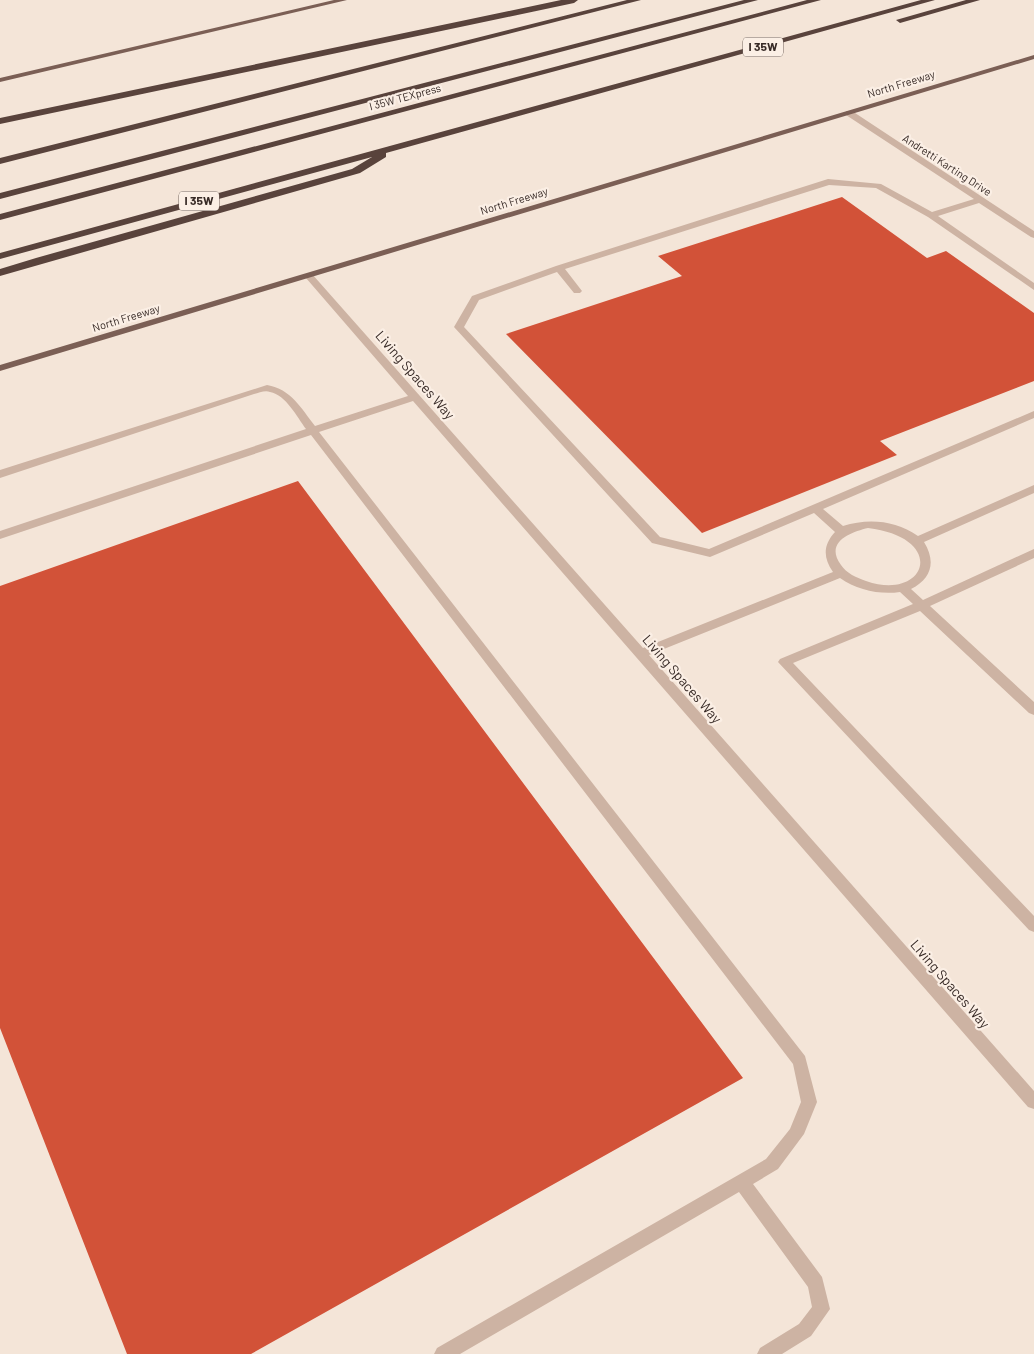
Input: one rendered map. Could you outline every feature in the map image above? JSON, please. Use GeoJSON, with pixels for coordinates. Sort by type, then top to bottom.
{"type":"FeatureCollection","features":[{"type":"Feature","properties":{"kind":"highway"},"geometry":{"type":"LineString","coordinates":[[0,121],[574,0]]}},
{"type":"Feature","properties":{"kind":"highway"},"geometry":{"type":"LineString","coordinates":[[0,161],[636,0]]}},
{"type":"Feature","properties":{"kind":"highway","name":"I 35W TEXpress"},"geometry":{"type":"LineString","coordinates":[[0,196],[754,0]]}},
{"type":"Feature","properties":{"kind":"highway","name":"I 35W TEXpress"},"geometry":{"type":"LineString","coordinates":[[0,218],[817,0]]}},
{"type":"Feature","properties":{"kind":"highway","name":"I 35W"},"geometry":{"type":"LineString","coordinates":[[0,256],[932,0]]}},
{"type":"Feature","properties":{"kind":"highway"},"geometry":{"type":"LineString","coordinates":[[890,22],[976,0]]}},
{"type":"Feature","properties":{"kind":"highway"},"geometry":{"type":"LineString","coordinates":[[595,93],[642,90]]}},
{"type":"Feature","properties":{"kind":"highway"},"geometry":{"type":"LineString","coordinates":[[0,273],[356,171],[398,146]]}},
{"type":"Feature","properties":{"kind":"main road"},"geometry":{"type":"LineString","coordinates":[[0,80],[343,0]]}},
{"type":"Feature","properties":{"kind":"main road","name":"North Freeway"},"geometry":{"type":"LineString","coordinates":[[0,368],[1034,57]]}},
{"type":"Feature","properties":{"kind":"street","name":"Andretti Karting Drive"},"geometry":{"type":"LineString","coordinates":[[848,113],[1034,235]]}},
{"type":"Feature","properties":{"kind":"street"},"geometry":{"type":"LineString","coordinates":[[1034,286],[931,216],[878,186],[828,182],[559,268],[475,298],[459,327],[656,540],[710,553],[1029,416],[1034,426]]}},
{"type":"Feature","properties":{"kind":"street"},"geometry":{"type":"LineString","coordinates":[[931,216],[980,200]]}},
{"type":"Feature","properties":{"kind":"street"},"geometry":{"type":"LineString","coordinates":[[559,268],[577,290]]}},
{"type":"Feature","properties":{"kind":"street","name":"Living Spaces Way"},"geometry":{"type":"LineString","coordinates":[[309,276],[1034,1102]]}},
{"type":"Feature","properties":{"kind":"street"},"geometry":{"type":"LineString","coordinates":[[0,474],[251,392],[268,388],[278,391],[287,398],[313,431],[800,1061],[809,1102],[796,1134],[772,1164],[443,1354]]}},
{"type":"Feature","properties":{"kind":"street"},"geometry":{"type":"LineString","coordinates":[[0,535],[414,397]]}},
{"type":"Feature","properties":{"kind":"street"},"geometry":{"type":"LineString","coordinates":[[916,541],[1034,489]]}},
{"type":"Feature","properties":{"kind":"street"},"geometry":{"type":"LineString","coordinates":[[816,508],[842,532]]}},
{"type":"Feature","properties":{"kind":"street"},"geometry":{"type":"LineString","coordinates":[[861,526],[884,526],[898,530],[916,541],[926,555],[926,566],[922,575],[914,582],[902,587],[874,588],[860,584],[842,573],[831,559],[830,549],[834,539],[842,532],[861,526]]}},
{"type":"Feature","properties":{"kind":"street"},"geometry":{"type":"LineString","coordinates":[[1034,553],[922,605],[784,662],[1034,926]]}},
{"type":"Feature","properties":{"kind":"street"},"geometry":{"type":"LineString","coordinates":[[640,654],[842,573]]}},
{"type":"Feature","properties":{"kind":"street"},"geometry":{"type":"LineString","coordinates":[[902,587],[1034,710]]}},
{"type":"Feature","properties":{"kind":"street"},"geometry":{"type":"LineString","coordinates":[[742,1182],[816,1283],[821,1309],[805,1330],[766,1354]]}},
{"type":"Feature","properties":{"kind":"building"},"geometry":{"type":"Polygon","coordinates":[[[842,197],[927,258],[946,251],[1034,313],[1034,381],[880,441],[897,455],[702,533],[506,334],[682,276],[658,256],[842,197]]]}},
{"type":"Feature","properties":{"kind":"building"},"geometry":{"type":"Polygon","coordinates":[[[298,481],[743,1078],[251,1354],[127,1354],[0,1028],[0,586],[298,481]]]}}]}
